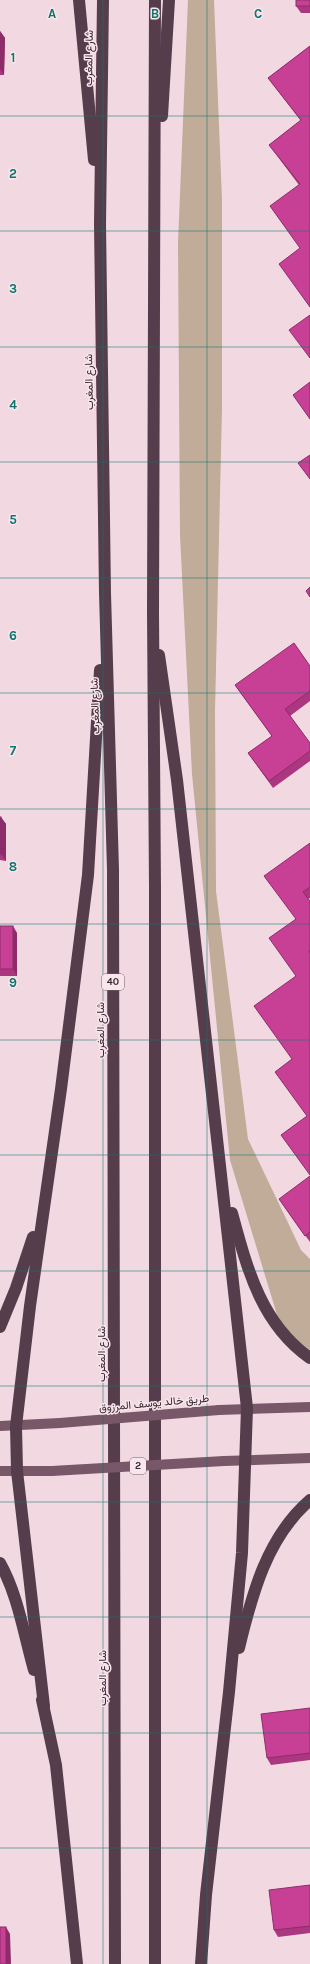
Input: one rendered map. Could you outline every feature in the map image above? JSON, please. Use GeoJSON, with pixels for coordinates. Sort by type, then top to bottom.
{"type":"FeatureCollection","features":[{"type":"Feature","properties":{"kind":"highway"},"geometry":{"type":"LineString","coordinates":[[79,0],[100,224]]}},
{"type":"Feature","properties":{"kind":"highway","name":"شارع المغرب"},"geometry":{"type":"LineString","coordinates":[[103,0],[100,224],[105,593],[113,870],[115,1964]]}},
{"type":"Feature","properties":{"kind":"highway"},"geometry":{"type":"LineString","coordinates":[[154,0],[153,612],[155,888],[155,1964]]}},
{"type":"Feature","properties":{"kind":"highway"},"geometry":{"type":"LineString","coordinates":[[154,227],[170,0]]}},
{"type":"Feature","properties":{"kind":"highway"},"geometry":{"type":"LineString","coordinates":[[44,1706],[17,1471],[16,1426],[43,1207],[61,1089],[88,875],[105,593]]}},
{"type":"Feature","properties":{"kind":"highway"},"geometry":{"type":"LineString","coordinates":[[153,612],[177,780],[247,1408],[242,1553],[229,1692],[206,1894],[201,1964]]}},
{"type":"Feature","properties":{"kind":"highway"},"geometry":{"type":"LineString","coordinates":[[222,1178],[242,1250],[261,1302],[272,1320],[290,1342],[310,1358]]}},
{"type":"Feature","properties":{"kind":"highway"},"geometry":{"type":"LineString","coordinates":[[0,1327],[16,1288],[43,1207]]}},
{"type":"Feature","properties":{"kind":"highway"},"geometry":{"type":"LineString","coordinates":[[229,1692],[252,1600],[270,1551],[286,1526],[310,1500]]}},
{"type":"Feature","properties":{"kind":"highway"},"geometry":{"type":"LineString","coordinates":[[0,1563],[13,1593],[44,1706],[56,1765],[77,1964]]}},
{"type":"Feature","properties":{"kind":"main road","name":"طريق خالد يوسف المرزوق"},"geometry":{"type":"LineString","coordinates":[[0,1426],[60,1423],[247,1408],[310,1407]]}},
{"type":"Feature","properties":{"kind":"main road","name":"2"},"geometry":{"type":"LineString","coordinates":[[0,1471],[310,1458]]}},
{"type":"Feature","properties":{"kind":"shaded area"},"geometry":{"type":"Polygon","coordinates":[[[188,0],[214,0],[222,200],[222,408],[215,711],[216,891],[248,1139],[301,1250],[310,1259],[310,1350],[281,1328],[230,1160],[192,774],[180,535],[178,243],[188,0]]]}},
{"type":"Feature","properties":{"kind":"building"},"geometry":{"type":"Polygon","coordinates":[[[296,0],[310,0],[310,6],[296,6],[296,0]]]}},
{"type":"Feature","properties":{"kind":"building"},"geometry":{"type":"Polygon","coordinates":[[[310,46],[310,307],[279,264],[300,248],[270,206],[300,184],[269,145],[301,120],[268,78],[310,46]]]}},
{"type":"Feature","properties":{"kind":"building"},"geometry":{"type":"Polygon","coordinates":[[[310,315],[310,358],[289,330],[310,315]]]}},
{"type":"Feature","properties":{"kind":"building"},"geometry":{"type":"Polygon","coordinates":[[[310,382],[310,419],[293,395],[310,382]]]}},
{"type":"Feature","properties":{"kind":"building"},"geometry":{"type":"Polygon","coordinates":[[[310,455],[310,479],[298,463],[310,455]]]}},
{"type":"Feature","properties":{"kind":"building"},"geometry":{"type":"Polygon","coordinates":[[[310,587],[310,597],[306,591],[310,587]]]}},
{"type":"Feature","properties":{"kind":"building"},"geometry":{"type":"Polygon","coordinates":[[[294,643],[310,666],[310,691],[285,709],[310,743],[310,751],[269,781],[248,753],[272,736],[235,685],[294,643]]]}},
{"type":"Feature","properties":{"kind":"building"},"geometry":{"type":"Polygon","coordinates":[[[1,817],[1,854],[0,854],[1,817]]]}},
{"type":"Feature","properties":{"kind":"building"},"geometry":{"type":"Polygon","coordinates":[[[310,843],[310,887],[303,892],[310,901],[310,1175],[281,1135],[307,1116],[275,1072],[292,1059],[254,1006],[296,976],[269,938],[296,919],[264,876],[310,843]]]}},
{"type":"Feature","properties":{"kind":"building"},"geometry":{"type":"Polygon","coordinates":[[[0,926],[13,926],[13,969],[0,969],[0,926]]]}},
{"type":"Feature","properties":{"kind":"building"},"geometry":{"type":"Polygon","coordinates":[[[310,1176],[310,1232],[305,1236],[279,1199],[310,1176]]]}},
{"type":"Feature","properties":{"kind":"building"},"geometry":{"type":"Polygon","coordinates":[[[310,1708],[310,1753],[267,1758],[261,1714],[310,1708]]]}},
{"type":"Feature","properties":{"kind":"building"},"geometry":{"type":"Polygon","coordinates":[[[310,1885],[310,1926],[274,1930],[269,1890],[310,1885]]]}},
{"type":"Feature","properties":{"kind":"building"},"geometry":{"type":"Polygon","coordinates":[[[0,1927],[6,1927],[6,1964],[0,1964],[0,1927]]]}}]}
